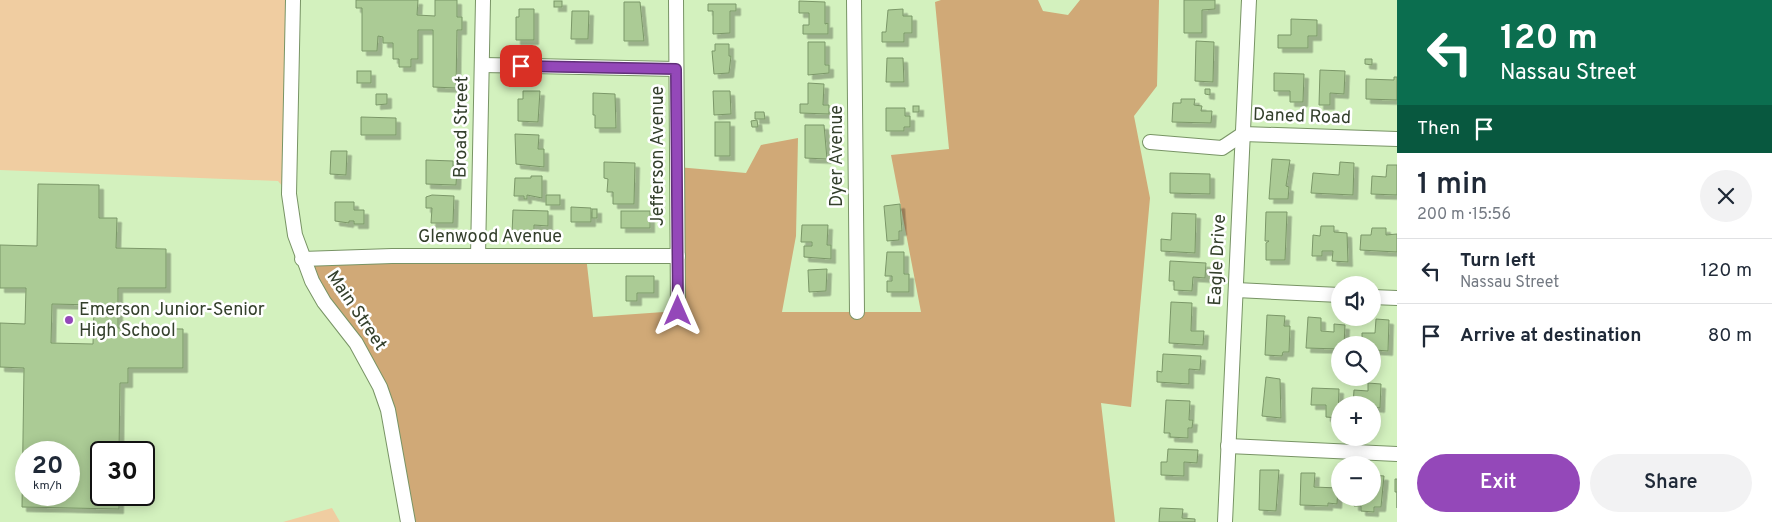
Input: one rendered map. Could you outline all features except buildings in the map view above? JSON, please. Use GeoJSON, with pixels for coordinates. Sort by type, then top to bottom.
{"type":"FeatureCollection","features":[{"type":"Feature","properties":{"kind":"street","name":"Main Street"},"geometry":{"type":"LineString","coordinates":[[293,0],[289,194],[295,235],[302,258],[324,302],[356,343],[380,387],[388,410],[408,522]]}},
{"type":"Feature","properties":{"kind":"street","name":"Broad Street"},"geometry":{"type":"LineString","coordinates":[[478,256],[483,0]]}},
{"type":"Feature","properties":{"kind":"street","name":"Jefferson Avenue"},"geometry":{"type":"LineString","coordinates":[[676,0],[678,311]]}},
{"type":"Feature","properties":{"kind":"street","name":"Dyer Avenue"},"geometry":{"type":"LineString","coordinates":[[854,0],[857,312]]}},
{"type":"Feature","properties":{"kind":"street","name":"Eagle Drive"},"geometry":{"type":"LineString","coordinates":[[1225,522],[1249,0]]}},
{"type":"Feature","properties":{"kind":"street"},"geometry":{"type":"LineString","coordinates":[[482,65],[676,69]]}},
{"type":"Feature","properties":{"kind":"street","name":"Daned Road"},"geometry":{"type":"LineString","coordinates":[[1150,142],[1222,148],[1243,134],[1397,139]]}},
{"type":"Feature","properties":{"kind":"street","name":"Glenwood Avenue"},"geometry":{"type":"LineString","coordinates":[[302,258],[678,256]]}},
{"type":"Feature","properties":{"kind":"street"},"geometry":{"type":"LineString","coordinates":[[1236,290],[1331,295]]}},
{"type":"Feature","properties":{"kind":"street"},"geometry":{"type":"LineString","coordinates":[[1381,297],[1397,298]]}},
{"type":"Feature","properties":{"kind":"street"},"geometry":{"type":"LineString","coordinates":[[1228,446],[1397,454]]}},
{"type":"Feature","properties":{"kind":"shaded area"},"geometry":{"type":"Polygon","coordinates":[[[0,0],[293,0],[289,194],[278,181],[0,170],[0,0]]]}},
{"type":"Feature","properties":{"kind":"shaded area"},"geometry":{"type":"Polygon","coordinates":[[[941,0],[1038,0],[1043,11],[1068,15],[1080,0],[1159,0],[1157,86],[1134,116],[1150,198],[1131,407],[1101,403],[1115,522],[408,522],[388,410],[302,259],[586,256],[593,317],[678,311],[677,167],[746,173],[761,145],[798,138],[796,236],[782,312],[921,312],[891,155],[949,149],[935,2],[941,0]]]}},
{"type":"Feature","properties":{"kind":"shaded area"},"geometry":{"type":"Polygon","coordinates":[[[332,508],[340,522],[283,522],[332,508]]]}},
{"type":"Feature","properties":{"kind":"place","name":"Emerson Junior-Senior High School"},"geometry":{"type":"Point","coordinates":[69,320]}},
{"type":"Feature","properties":{"kind":"route"},"geometry":{"type":"LineString","coordinates":[[521,66],[676,69],[678,311]]}}]}
